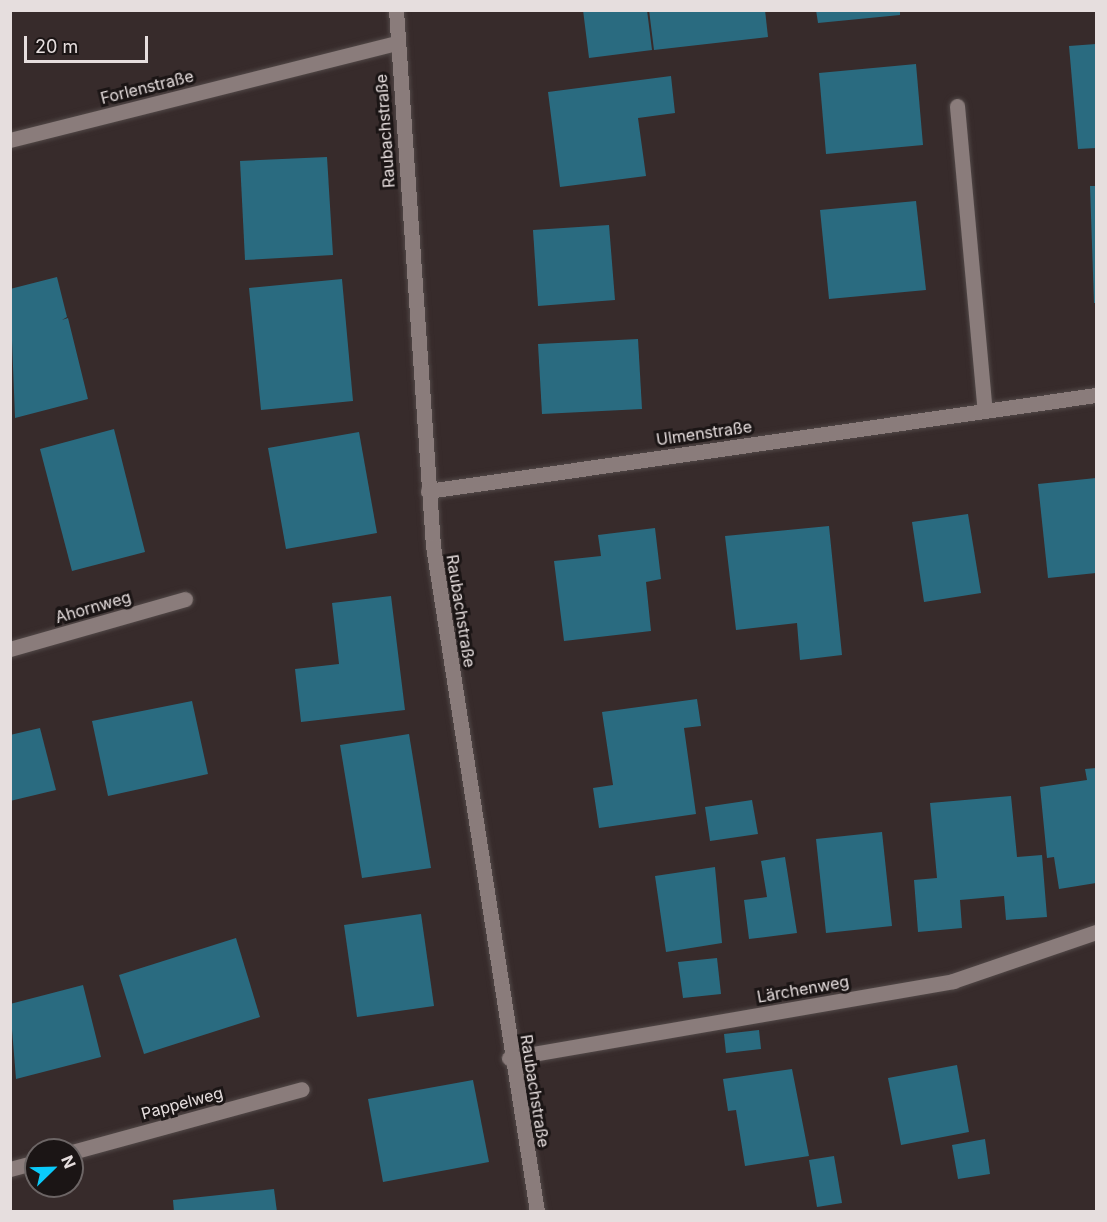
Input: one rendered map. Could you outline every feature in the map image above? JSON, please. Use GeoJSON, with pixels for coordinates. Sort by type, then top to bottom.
{"type":"FeatureCollection","features":[{"type":"Feature","properties":{"kind":"street","name":"Raubachstraße"},"geometry":{"type":"LineString","coordinates":[[396,10],[428,491],[509,1058],[537,1212]]}},
{"type":"Feature","properties":{"kind":"street","name":"Forlenstraße"},"geometry":{"type":"LineString","coordinates":[[10,140],[397,43]]}},
{"type":"Feature","properties":{"kind":"street"},"geometry":{"type":"LineString","coordinates":[[957,106],[985,411]]}},
{"type":"Feature","properties":{"kind":"street","name":"Ulmenstraße"},"geometry":{"type":"LineString","coordinates":[[428,491],[1096,395]]}},
{"type":"Feature","properties":{"kind":"street","name":"Ahornweg"},"geometry":{"type":"LineString","coordinates":[[10,649],[185,599]]}},
{"type":"Feature","properties":{"kind":"street","name":"Lärchenweg"},"geometry":{"type":"LineString","coordinates":[[509,1058],[952,981],[1096,932]]}},
{"type":"Feature","properties":{"kind":"street","name":"Pappelweg"},"geometry":{"type":"LineString","coordinates":[[84,1149],[302,1089]]}},
{"type":"Feature","properties":{"kind":"building"},"geometry":{"type":"Polygon","coordinates":[[[583,10],[647,10],[652,50],[589,58],[583,10]]]}},
{"type":"Feature","properties":{"kind":"building"},"geometry":{"type":"Polygon","coordinates":[[[649,10],[765,10],[768,37],[654,50],[649,10]]]}},
{"type":"Feature","properties":{"kind":"building"},"geometry":{"type":"Polygon","coordinates":[[[816,10],[900,10],[900,15],[818,23],[816,10]]]}},
{"type":"Feature","properties":{"kind":"building"},"geometry":{"type":"Polygon","coordinates":[[[1096,44],[1096,148],[1078,149],[1069,46],[1096,44]]]}},
{"type":"Feature","properties":{"kind":"building"},"geometry":{"type":"Polygon","coordinates":[[[916,64],[923,145],[826,154],[819,73],[916,64]]]}},
{"type":"Feature","properties":{"kind":"building"},"geometry":{"type":"Polygon","coordinates":[[[671,76],[675,113],[638,118],[646,176],[560,187],[548,92],[671,76]]]}},
{"type":"Feature","properties":{"kind":"building"},"geometry":{"type":"Polygon","coordinates":[[[327,157],[333,255],[245,260],[240,161],[327,157]]]}},
{"type":"Feature","properties":{"kind":"building"},"geometry":{"type":"Polygon","coordinates":[[[1090,186],[1096,186],[1096,303],[1094,303],[1090,186]]]}},
{"type":"Feature","properties":{"kind":"building"},"geometry":{"type":"Polygon","coordinates":[[[916,201],[926,290],[829,299],[820,210],[916,201]]]}},
{"type":"Feature","properties":{"kind":"building"},"geometry":{"type":"Polygon","coordinates":[[[609,225],[615,300],[538,306],[533,230],[609,225]]]}},
{"type":"Feature","properties":{"kind":"building"},"geometry":{"type":"Polygon","coordinates":[[[57,277],[67,317],[62,320],[68,318],[88,399],[15,418],[10,289],[57,277]]]}},
{"type":"Feature","properties":{"kind":"building"},"geometry":{"type":"Polygon","coordinates":[[[342,279],[353,401],[261,410],[249,288],[342,279]]]}},
{"type":"Feature","properties":{"kind":"building"},"geometry":{"type":"Polygon","coordinates":[[[638,339],[642,409],[542,414],[538,344],[638,339]]]}},
{"type":"Feature","properties":{"kind":"building"},"geometry":{"type":"Polygon","coordinates":[[[114,429],[145,552],[72,571],[40,449],[114,429]]]}},
{"type":"Feature","properties":{"kind":"building"},"geometry":{"type":"Polygon","coordinates":[[[359,432],[377,533],[286,549],[268,448],[359,432]]]}},
{"type":"Feature","properties":{"kind":"building"},"geometry":{"type":"Polygon","coordinates":[[[1096,478],[1096,573],[1048,578],[1038,484],[1096,478]]]}},
{"type":"Feature","properties":{"kind":"building"},"geometry":{"type":"Polygon","coordinates":[[[968,514],[981,593],[924,602],[912,522],[968,514]]]}},
{"type":"Feature","properties":{"kind":"building"},"geometry":{"type":"Polygon","coordinates":[[[829,526],[842,655],[800,660],[797,623],[736,630],[725,536],[829,526]]]}},
{"type":"Feature","properties":{"kind":"building"},"geometry":{"type":"Polygon","coordinates":[[[655,528],[661,579],[646,582],[651,631],[564,641],[554,561],[601,556],[598,535],[655,528]]]}},
{"type":"Feature","properties":{"kind":"building"},"geometry":{"type":"Polygon","coordinates":[[[391,596],[405,710],[301,722],[295,669],[339,664],[332,603],[391,596]]]}},
{"type":"Feature","properties":{"kind":"building"},"geometry":{"type":"Polygon","coordinates":[[[697,699],[701,726],[684,728],[696,814],[599,828],[593,788],[613,785],[602,712],[697,699]]]}},
{"type":"Feature","properties":{"kind":"building"},"geometry":{"type":"Polygon","coordinates":[[[192,701],[208,774],[108,796],[92,721],[192,701]]]}},
{"type":"Feature","properties":{"kind":"building"},"geometry":{"type":"Polygon","coordinates":[[[40,728],[56,790],[10,801],[10,735],[40,728]]]}},
{"type":"Feature","properties":{"kind":"building"},"geometry":{"type":"Polygon","coordinates":[[[409,734],[431,868],[362,878],[340,745],[409,734]]]}},
{"type":"Feature","properties":{"kind":"building"},"geometry":{"type":"Polygon","coordinates":[[[1096,768],[1096,883],[1059,889],[1054,857],[1047,858],[1040,787],[1087,780],[1085,769],[1096,768]]]}},
{"type":"Feature","properties":{"kind":"building"},"geometry":{"type":"Polygon","coordinates":[[[1011,796],[1017,857],[1042,855],[1047,917],[1006,920],[1004,896],[960,900],[962,928],[918,932],[914,880],[937,878],[930,803],[1011,796]]]}},
{"type":"Feature","properties":{"kind":"building"},"geometry":{"type":"Polygon","coordinates":[[[752,800],[758,834],[710,841],[705,807],[752,800]]]}},
{"type":"Feature","properties":{"kind":"building"},"geometry":{"type":"Polygon","coordinates":[[[882,832],[892,926],[826,933],[816,839],[882,832]]]}},
{"type":"Feature","properties":{"kind":"building"},"geometry":{"type":"Polygon","coordinates":[[[785,857],[797,933],[749,939],[744,900],[767,897],[761,861],[785,857]]]}},
{"type":"Feature","properties":{"kind":"building"},"geometry":{"type":"Polygon","coordinates":[[[715,867],[722,943],[666,952],[655,876],[715,867]]]}},
{"type":"Feature","properties":{"kind":"building"},"geometry":{"type":"Polygon","coordinates":[[[421,914],[434,1006],[357,1017],[344,925],[421,914]]]}},
{"type":"Feature","properties":{"kind":"building"},"geometry":{"type":"Polygon","coordinates":[[[236,938],[260,1017],[144,1054],[119,975],[236,938]]]}},
{"type":"Feature","properties":{"kind":"building"},"geometry":{"type":"Polygon","coordinates":[[[717,958],[721,994],[683,998],[678,962],[717,958]]]}},
{"type":"Feature","properties":{"kind":"building"},"geometry":{"type":"Polygon","coordinates":[[[83,985],[101,1057],[16,1079],[10,1004],[83,985]]]}},
{"type":"Feature","properties":{"kind":"building"},"geometry":{"type":"Polygon","coordinates":[[[759,1030],[761,1049],[726,1053],[724,1034],[759,1030]]]}},
{"type":"Feature","properties":{"kind":"building"},"geometry":{"type":"Polygon","coordinates":[[[957,1065],[969,1132],[901,1145],[888,1078],[957,1065]]]}},
{"type":"Feature","properties":{"kind":"building"},"geometry":{"type":"Polygon","coordinates":[[[792,1069],[809,1156],[745,1166],[736,1110],[728,1111],[723,1079],[792,1069]]]}},
{"type":"Feature","properties":{"kind":"building"},"geometry":{"type":"Polygon","coordinates":[[[473,1080],[489,1162],[383,1182],[368,1099],[473,1080]]]}},
{"type":"Feature","properties":{"kind":"building"},"geometry":{"type":"Polygon","coordinates":[[[985,1139],[990,1174],[958,1179],[952,1145],[985,1139]]]}},
{"type":"Feature","properties":{"kind":"building"},"geometry":{"type":"Polygon","coordinates":[[[834,1156],[842,1203],[817,1207],[809,1160],[834,1156]]]}},
{"type":"Feature","properties":{"kind":"building"},"geometry":{"type":"Polygon","coordinates":[[[274,1189],[277,1212],[174,1212],[173,1200],[274,1189]]]}}]}
